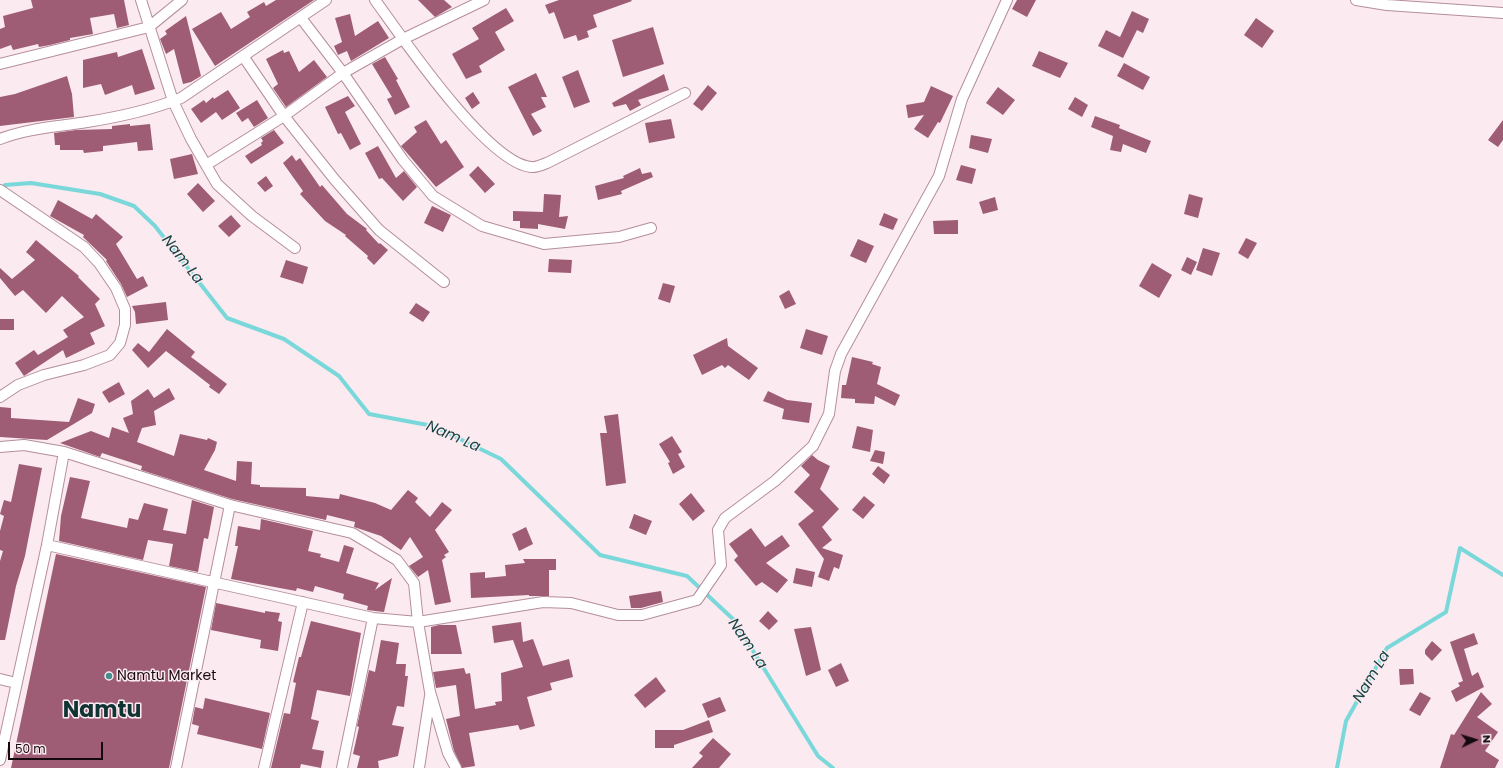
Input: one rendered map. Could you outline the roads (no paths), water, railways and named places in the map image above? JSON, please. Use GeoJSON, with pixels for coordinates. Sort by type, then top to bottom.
{"type":"FeatureCollection","features":[{"type":"Feature","properties":{"kind":"street"},"geometry":{"type":"LineString","coordinates":[[141,0],[173,101],[191,139],[217,184],[252,216],[295,248]]}},
{"type":"Feature","properties":{"kind":"street"},"geometry":{"type":"LineString","coordinates":[[0,64],[149,27],[182,0]]}},
{"type":"Feature","properties":{"kind":"street"},"geometry":{"type":"LineString","coordinates":[[0,139],[31,129],[87,122],[159,107],[181,98],[326,0]]}},
{"type":"Feature","properties":{"kind":"street"},"geometry":{"type":"LineString","coordinates":[[375,0],[447,98],[483,136],[513,161],[532,168],[548,162],[685,93]]}},
{"type":"Feature","properties":{"kind":"street"},"geometry":{"type":"LineString","coordinates":[[206,165],[284,116],[343,73],[403,39],[484,0]]}},
{"type":"Feature","properties":{"kind":"street"},"geometry":{"type":"LineString","coordinates":[[47,545],[373,618],[418,622],[543,602],[571,603],[618,615],[642,615],[697,600],[720,565],[718,530],[725,518],[775,481],[813,446],[829,414],[835,371],[841,354],[939,176],[962,99],[1007,0]]}},
{"type":"Feature","properties":{"kind":"street"},"geometry":{"type":"LineString","coordinates":[[1356,0],[1387,5],[1503,14]]}},
{"type":"Feature","properties":{"kind":"street"},"geometry":{"type":"LineString","coordinates":[[301,18],[343,73],[403,160],[433,196],[482,226],[544,244],[619,237],[651,228]]}},
{"type":"Feature","properties":{"kind":"street"},"geometry":{"type":"LineString","coordinates":[[243,56],[284,116],[335,180],[379,230],[444,282]]}},
{"type":"Feature","properties":{"kind":"street"},"geometry":{"type":"LineString","coordinates":[[0,190],[16,199],[84,247],[99,263],[116,288],[125,309],[125,326],[120,343],[110,355],[44,375],[18,385],[0,397]]}},
{"type":"Feature","properties":{"kind":"street"},"geometry":{"type":"LineString","coordinates":[[0,448],[24,445],[64,452],[230,505],[352,533],[397,560],[414,584],[418,622],[430,692],[448,753],[456,768]]}},
{"type":"Feature","properties":{"kind":"street"},"geometry":{"type":"LineString","coordinates":[[0,760],[47,545],[64,452]]}},
{"type":"Feature","properties":{"kind":"street"},"geometry":{"type":"LineString","coordinates":[[176,768],[230,505]]}},
{"type":"Feature","properties":{"kind":"street"},"geometry":{"type":"LineString","coordinates":[[264,768],[303,602]]}},
{"type":"Feature","properties":{"kind":"street"},"geometry":{"type":"LineString","coordinates":[[342,768],[373,618]]}},
{"type":"Feature","properties":{"kind":"street"},"geometry":{"type":"LineString","coordinates":[[0,679],[16,683]]}},
{"type":"Feature","properties":{"kind":"street"},"geometry":{"type":"LineString","coordinates":[[419,768],[430,692]]}},
{"type":"Feature","properties":{"kind":"waterway","name":"Nam La"},"geometry":{"type":"LineString","coordinates":[[0,190],[5,185],[31,183],[100,194],[134,206],[155,226],[227,318],[284,339],[339,376],[369,414],[433,426],[501,459],[600,555],[687,576],[734,620],[818,756],[833,768]]}},
{"type":"Feature","properties":{"kind":"waterway","name":"Nam La"},"geometry":{"type":"LineString","coordinates":[[1337,768],[1346,721],[1387,648],[1446,612],[1460,548],[1503,575]]}},
{"type":"Feature","properties":{"kind":"place","name":"Namtu Market"},"geometry":{"type":"Point","coordinates":[109,676]}},
{"type":"Feature","properties":{"kind":"district","name":"Namtu"},"geometry":{"type":"Point","coordinates":[102,711]}}]}
